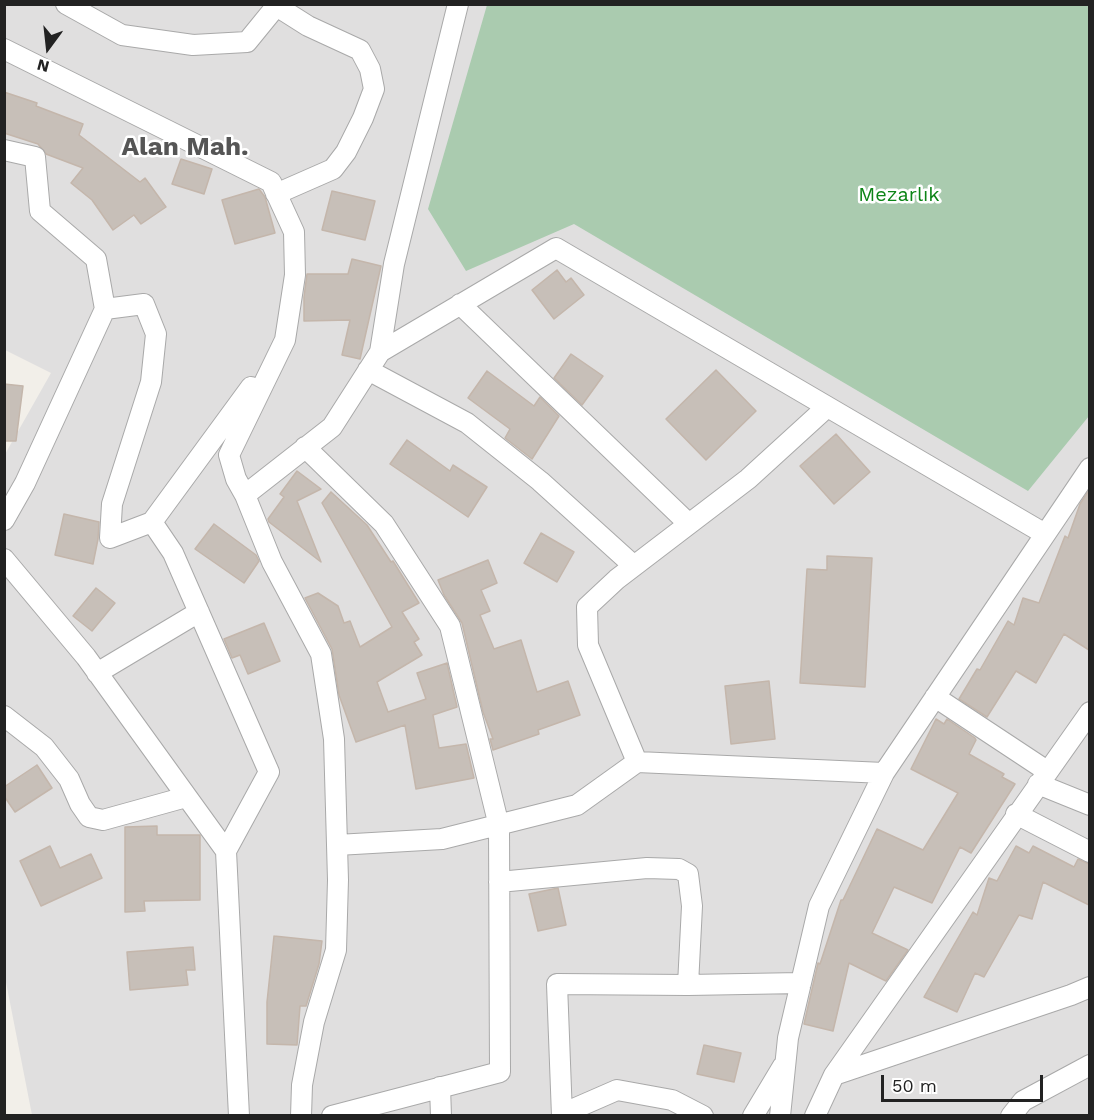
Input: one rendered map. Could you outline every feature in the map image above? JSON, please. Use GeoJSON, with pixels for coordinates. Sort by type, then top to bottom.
{"type":"FeatureCollection","features":[{"type":"Feature","properties":{"kind":"street"},"geometry":{"type":"LineString","coordinates":[[66,4],[122,35],[193,45],[247,42],[278,6],[308,26],[360,50],[370,69],[374,89],[346,152],[333,170],[276,194]]}},
{"type":"Feature","properties":{"kind":"street"},"geometry":{"type":"LineString","coordinates":[[245,495],[332,427],[380,352],[394,264],[458,4]]}},
{"type":"Feature","properties":{"kind":"street"},"geometry":{"type":"LineString","coordinates":[[4,49],[271,182],[294,232],[295,275],[285,340],[229,455],[236,479],[245,495],[272,562],[321,654],[334,739],[337,845],[336,950],[314,1022],[302,1085],[301,1116]]}},
{"type":"Feature","properties":{"kind":"street"},"geometry":{"type":"LineString","coordinates":[[4,150],[35,157],[40,211],[96,259],[105,309],[25,483],[4,520]]}},
{"type":"Feature","properties":{"kind":"street"},"geometry":{"type":"LineString","coordinates":[[380,352],[556,248],[1045,534]]}},
{"type":"Feature","properties":{"kind":"street"},"geometry":{"type":"LineString","coordinates":[[105,309],[144,304],[156,334],[151,382],[112,504],[110,538],[152,522],[285,340]]}},
{"type":"Feature","properties":{"kind":"street"},"geometry":{"type":"LineString","coordinates":[[460,304],[689,524]]}},
{"type":"Feature","properties":{"kind":"street"},"geometry":{"type":"LineString","coordinates":[[368,370],[467,423],[540,481],[634,566]]}},
{"type":"Feature","properties":{"kind":"street"},"geometry":{"type":"LineString","coordinates":[[637,762],[588,645],[587,607],[634,566],[748,479],[827,407]]}},
{"type":"Feature","properties":{"kind":"street"},"geometry":{"type":"LineString","coordinates":[[305,447],[384,524],[450,626],[499,826],[500,1072],[332,1116]]}},
{"type":"Feature","properties":{"kind":"street"},"geometry":{"type":"LineString","coordinates":[[780,1116],[788,1038],[819,906],[884,773],[1089,468]]}},
{"type":"Feature","properties":{"kind":"street"},"geometry":{"type":"LineString","coordinates":[[152,522],[173,553],[269,772],[226,851],[239,1116]]}},
{"type":"Feature","properties":{"kind":"street"},"geometry":{"type":"LineString","coordinates":[[4,559],[97,673],[226,851]]}},
{"type":"Feature","properties":{"kind":"street"},"geometry":{"type":"LineString","coordinates":[[97,673],[199,612]]}},
{"type":"Feature","properties":{"kind":"street"},"geometry":{"type":"LineString","coordinates":[[935,697],[1042,777],[1089,805]]}},
{"type":"Feature","properties":{"kind":"street"},"geometry":{"type":"LineString","coordinates":[[815,1116],[834,1076],[1089,712]]}},
{"type":"Feature","properties":{"kind":"street"},"geometry":{"type":"LineString","coordinates":[[4,716],[44,747],[69,779],[80,804],[89,817],[103,820],[186,797]]}},
{"type":"Feature","properties":{"kind":"street"},"geometry":{"type":"LineString","coordinates":[[337,845],[442,839],[577,805],[637,762],[884,773]]}},
{"type":"Feature","properties":{"kind":"street"},"geometry":{"type":"LineString","coordinates":[[1016,814],[1089,852]]}},
{"type":"Feature","properties":{"kind":"street"},"geometry":{"type":"LineString","coordinates":[[499,882],[647,868],[679,869],[688,874],[692,906],[688,985]]}},
{"type":"Feature","properties":{"kind":"street"},"geometry":{"type":"LineString","coordinates":[[703,1116],[672,1100],[617,1090],[562,1115],[557,984],[801,983]]}},
{"type":"Feature","properties":{"kind":"street"},"geometry":{"type":"LineString","coordinates":[[834,1076],[1089,987]]}},
{"type":"Feature","properties":{"kind":"street"},"geometry":{"type":"LineString","coordinates":[[753,1116],[786,1061]]}},
{"type":"Feature","properties":{"kind":"street"},"geometry":{"type":"LineString","coordinates":[[1011,1116],[1023,1101],[1089,1065]]}},
{"type":"Feature","properties":{"kind":"street"},"geometry":{"type":"LineString","coordinates":[[440,1088],[441,1116]]}},
{"type":"Feature","properties":{"kind":"shaded area"},"geometry":{"type":"Polygon","coordinates":[[[4,5],[1089,5],[1089,1115],[32,1115],[4,972],[4,456],[51,373],[5,350],[4,5]]]}},
{"type":"Feature","properties":{"kind":"green space","name":"Mezarlık"},"geometry":{"type":"Polygon","coordinates":[[[487,5],[1089,5],[1089,416],[1028,491],[574,224],[466,271],[428,209],[487,5]]]}},
{"type":"Feature","properties":{"kind":"building"},"geometry":{"type":"Polygon","coordinates":[[[4,92],[37,103],[36,106],[83,124],[79,135],[140,182],[145,178],[166,207],[141,224],[134,215],[113,230],[92,200],[71,183],[83,168],[46,154],[38,144],[4,133],[4,92]]]}},
{"type":"Feature","properties":{"kind":"building"},"geometry":{"type":"Polygon","coordinates":[[[181,159],[212,169],[204,194],[172,184],[181,159]]]}},
{"type":"Feature","properties":{"kind":"building"},"geometry":{"type":"Polygon","coordinates":[[[259,189],[265,197],[275,233],[235,244],[222,200],[259,189]]]}},
{"type":"Feature","properties":{"kind":"building"},"geometry":{"type":"Polygon","coordinates":[[[332,191],[375,201],[365,240],[322,230],[332,191]]]}},
{"type":"Feature","properties":{"kind":"building"},"geometry":{"type":"Polygon","coordinates":[[[352,259],[381,266],[360,359],[342,355],[350,320],[304,321],[307,274],[348,274],[352,259]]]}},
{"type":"Feature","properties":{"kind":"building"},"geometry":{"type":"Polygon","coordinates":[[[557,270],[566,282],[571,278],[584,295],[554,319],[532,290],[557,270]]]}},
{"type":"Feature","properties":{"kind":"building"},"geometry":{"type":"Polygon","coordinates":[[[571,354],[603,376],[582,405],[554,378],[571,354]]]}},
{"type":"Feature","properties":{"kind":"building"},"geometry":{"type":"Polygon","coordinates":[[[716,370],[756,411],[706,460],[666,419],[716,370]]]}},
{"type":"Feature","properties":{"kind":"building"},"geometry":{"type":"Polygon","coordinates":[[[487,371],[534,406],[540,397],[559,416],[532,459],[505,438],[510,429],[468,398],[487,371]]]}},
{"type":"Feature","properties":{"kind":"building"},"geometry":{"type":"Polygon","coordinates":[[[4,384],[23,386],[16,441],[4,441],[4,384]]]}},
{"type":"Feature","properties":{"kind":"building"},"geometry":{"type":"Polygon","coordinates":[[[836,434],[870,472],[834,504],[800,466],[836,434]]]}},
{"type":"Feature","properties":{"kind":"building"},"geometry":{"type":"Polygon","coordinates":[[[407,440],[450,471],[453,465],[487,487],[468,517],[390,464],[407,440]]]}},
{"type":"Feature","properties":{"kind":"building"},"geometry":{"type":"Polygon","coordinates":[[[297,471],[321,489],[297,501],[321,562],[268,519],[284,497],[280,494],[297,471]]]}},
{"type":"Feature","properties":{"kind":"building"},"geometry":{"type":"Polygon","coordinates":[[[1089,490],[1089,650],[1064,634],[1036,683],[1016,671],[987,717],[959,699],[977,669],[980,670],[1008,621],[1014,625],[1023,598],[1039,603],[1065,536],[1068,538],[1080,504],[1089,490]]]}},
{"type":"Feature","properties":{"kind":"building"},"geometry":{"type":"Polygon","coordinates":[[[331,492],[367,525],[419,603],[402,612],[419,639],[414,642],[422,655],[377,682],[388,712],[426,699],[417,673],[447,663],[457,707],[433,715],[439,748],[466,744],[474,778],[416,789],[405,725],[356,742],[339,695],[332,649],[305,598],[318,593],[338,606],[344,623],[350,621],[360,647],[392,627],[322,503],[331,492]]]}},
{"type":"Feature","properties":{"kind":"building"},"geometry":{"type":"Polygon","coordinates":[[[64,514],[99,522],[93,564],[55,555],[64,514]]]}},
{"type":"Feature","properties":{"kind":"building"},"geometry":{"type":"Polygon","coordinates":[[[214,524],[256,555],[259,561],[244,583],[195,549],[214,524]]]}},
{"type":"Feature","properties":{"kind":"building"},"geometry":{"type":"Polygon","coordinates":[[[541,533],[574,552],[557,582],[524,563],[541,533]]]}},
{"type":"Feature","properties":{"kind":"building"},"geometry":{"type":"Polygon","coordinates":[[[827,556],[872,558],[865,687],[800,683],[807,569],[827,570],[827,556]]]}},
{"type":"Feature","properties":{"kind":"building"},"geometry":{"type":"Polygon","coordinates":[[[488,560],[497,583],[481,590],[490,611],[480,615],[494,649],[521,640],[537,692],[568,681],[580,715],[538,730],[539,734],[493,750],[490,739],[493,739],[483,712],[462,623],[444,595],[438,580],[488,560]]]}},
{"type":"Feature","properties":{"kind":"building"},"geometry":{"type":"Polygon","coordinates":[[[96,588],[115,603],[92,631],[73,616],[96,588]]]}},
{"type":"Feature","properties":{"kind":"building"},"geometry":{"type":"Polygon","coordinates":[[[264,623],[280,661],[248,674],[240,655],[232,658],[224,639],[264,623]]]}},
{"type":"Feature","properties":{"kind":"building"},"geometry":{"type":"Polygon","coordinates":[[[769,681],[775,739],[731,744],[725,686],[769,681]]]}},
{"type":"Feature","properties":{"kind":"building"},"geometry":{"type":"Polygon","coordinates":[[[936,719],[944,724],[947,719],[975,738],[969,754],[1004,774],[1002,777],[1015,784],[971,853],[960,847],[932,903],[894,887],[872,933],[908,950],[886,981],[849,963],[833,1031],[804,1024],[818,963],[820,964],[841,900],[877,829],[923,850],[958,793],[911,769],[936,719]]]}},
{"type":"Feature","properties":{"kind":"building"},"geometry":{"type":"Polygon","coordinates":[[[37,765],[52,788],[15,812],[4,796],[4,787],[37,765]]]}},
{"type":"Feature","properties":{"kind":"building"},"geometry":{"type":"Polygon","coordinates":[[[157,826],[157,835],[200,835],[200,900],[144,901],[145,911],[125,912],[125,827],[157,826]]]}},
{"type":"Feature","properties":{"kind":"building"},"geometry":{"type":"Polygon","coordinates":[[[50,846],[60,868],[91,854],[102,878],[41,906],[20,861],[50,846]]]}},
{"type":"Feature","properties":{"kind":"building"},"geometry":{"type":"Polygon","coordinates":[[[1016,846],[1029,853],[1033,846],[1074,867],[1078,859],[1089,864],[1089,905],[1043,882],[1032,919],[1019,915],[984,977],[975,973],[957,1012],[924,997],[973,912],[977,915],[989,878],[997,881],[1016,846]]]}},
{"type":"Feature","properties":{"kind":"building"},"geometry":{"type":"Polygon","coordinates":[[[558,888],[566,925],[538,931],[529,894],[558,888]]]}},
{"type":"Feature","properties":{"kind":"building"},"geometry":{"type":"Polygon","coordinates":[[[274,936],[322,941],[319,964],[306,1006],[300,1006],[297,1045],[267,1044],[267,1002],[274,936]]]}},
{"type":"Feature","properties":{"kind":"building"},"geometry":{"type":"Polygon","coordinates":[[[193,947],[195,970],[186,970],[188,985],[130,990],[127,952],[193,947]]]}},
{"type":"Feature","properties":{"kind":"building"},"geometry":{"type":"Polygon","coordinates":[[[704,1045],[741,1053],[734,1082],[697,1074],[704,1045]]]}},
{"type":"Feature","properties":{"kind":"district","name":"Alan Mah."},"geometry":{"type":"Point","coordinates":[185,147]}}]}
